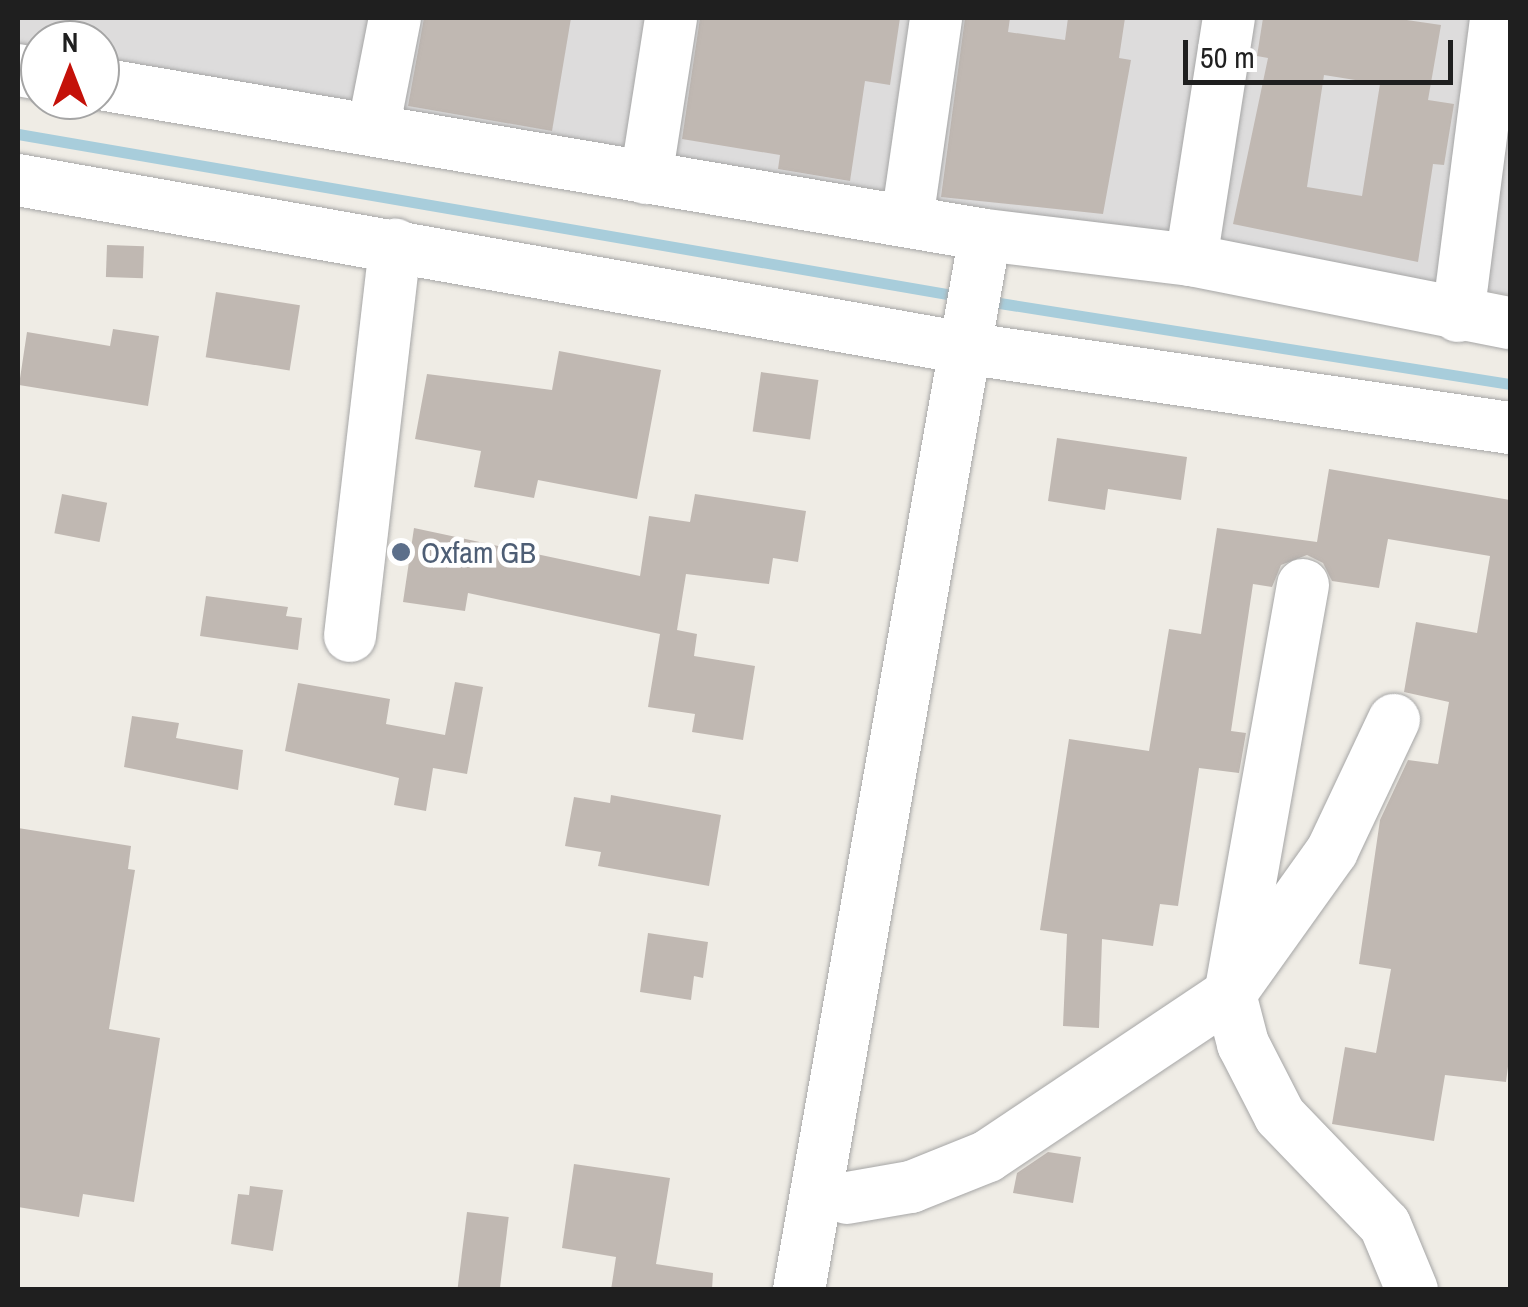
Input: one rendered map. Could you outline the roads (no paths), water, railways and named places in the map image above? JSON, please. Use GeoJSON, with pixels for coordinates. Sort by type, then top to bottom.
{"type":"FeatureCollection","features":[{"type":"Feature","properties":{"kind":"street"},"geometry":{"type":"LineString","coordinates":[[373,130],[395,18]]}},
{"type":"Feature","properties":{"kind":"street"},"geometry":{"type":"LineString","coordinates":[[646,178],[671,18]]}},
{"type":"Feature","properties":{"kind":"street"},"geometry":{"type":"LineString","coordinates":[[907,220],[936,18]]}},
{"type":"Feature","properties":{"kind":"street"},"geometry":{"type":"LineString","coordinates":[[1191,260],[1230,18]]}},
{"type":"Feature","properties":{"kind":"street"},"geometry":{"type":"LineString","coordinates":[[1458,316],[1496,18]]}},
{"type":"Feature","properties":{"kind":"street"},"geometry":{"type":"LineString","coordinates":[[120,87],[985,235],[1191,260],[1458,316],[1510,323]]}},
{"type":"Feature","properties":{"kind":"street"},"geometry":{"type":"LineString","coordinates":[[18,180],[964,348],[1510,428]]}},
{"type":"Feature","properties":{"kind":"street"},"geometry":{"type":"LineString","coordinates":[[799,1290],[985,235]]}},
{"type":"Feature","properties":{"kind":"street"},"geometry":{"type":"LineString","coordinates":[[350,636],[396,245]]}},
{"type":"Feature","properties":{"kind":"street"},"geometry":{"type":"LineString","coordinates":[[1303,585],[1230,994],[1243,1044],[1280,1116],[1385,1225],[1412,1290]]}},
{"type":"Feature","properties":{"kind":"street"},"geometry":{"type":"LineString","coordinates":[[847,1198],[911,1187],[988,1156],[1230,994],[1332,851],[1394,720]]}},
{"type":"Feature","properties":{"kind":"waterway"},"geometry":{"type":"LineString","coordinates":[[18,134],[959,296]]}},
{"type":"Feature","properties":{"kind":"waterway"},"geometry":{"type":"LineString","coordinates":[[987,301],[1510,384]]}},
{"type":"Feature","properties":{"kind":"place","name":"Oxfam GB"},"geometry":{"type":"Point","coordinates":[401,552]}}]}
